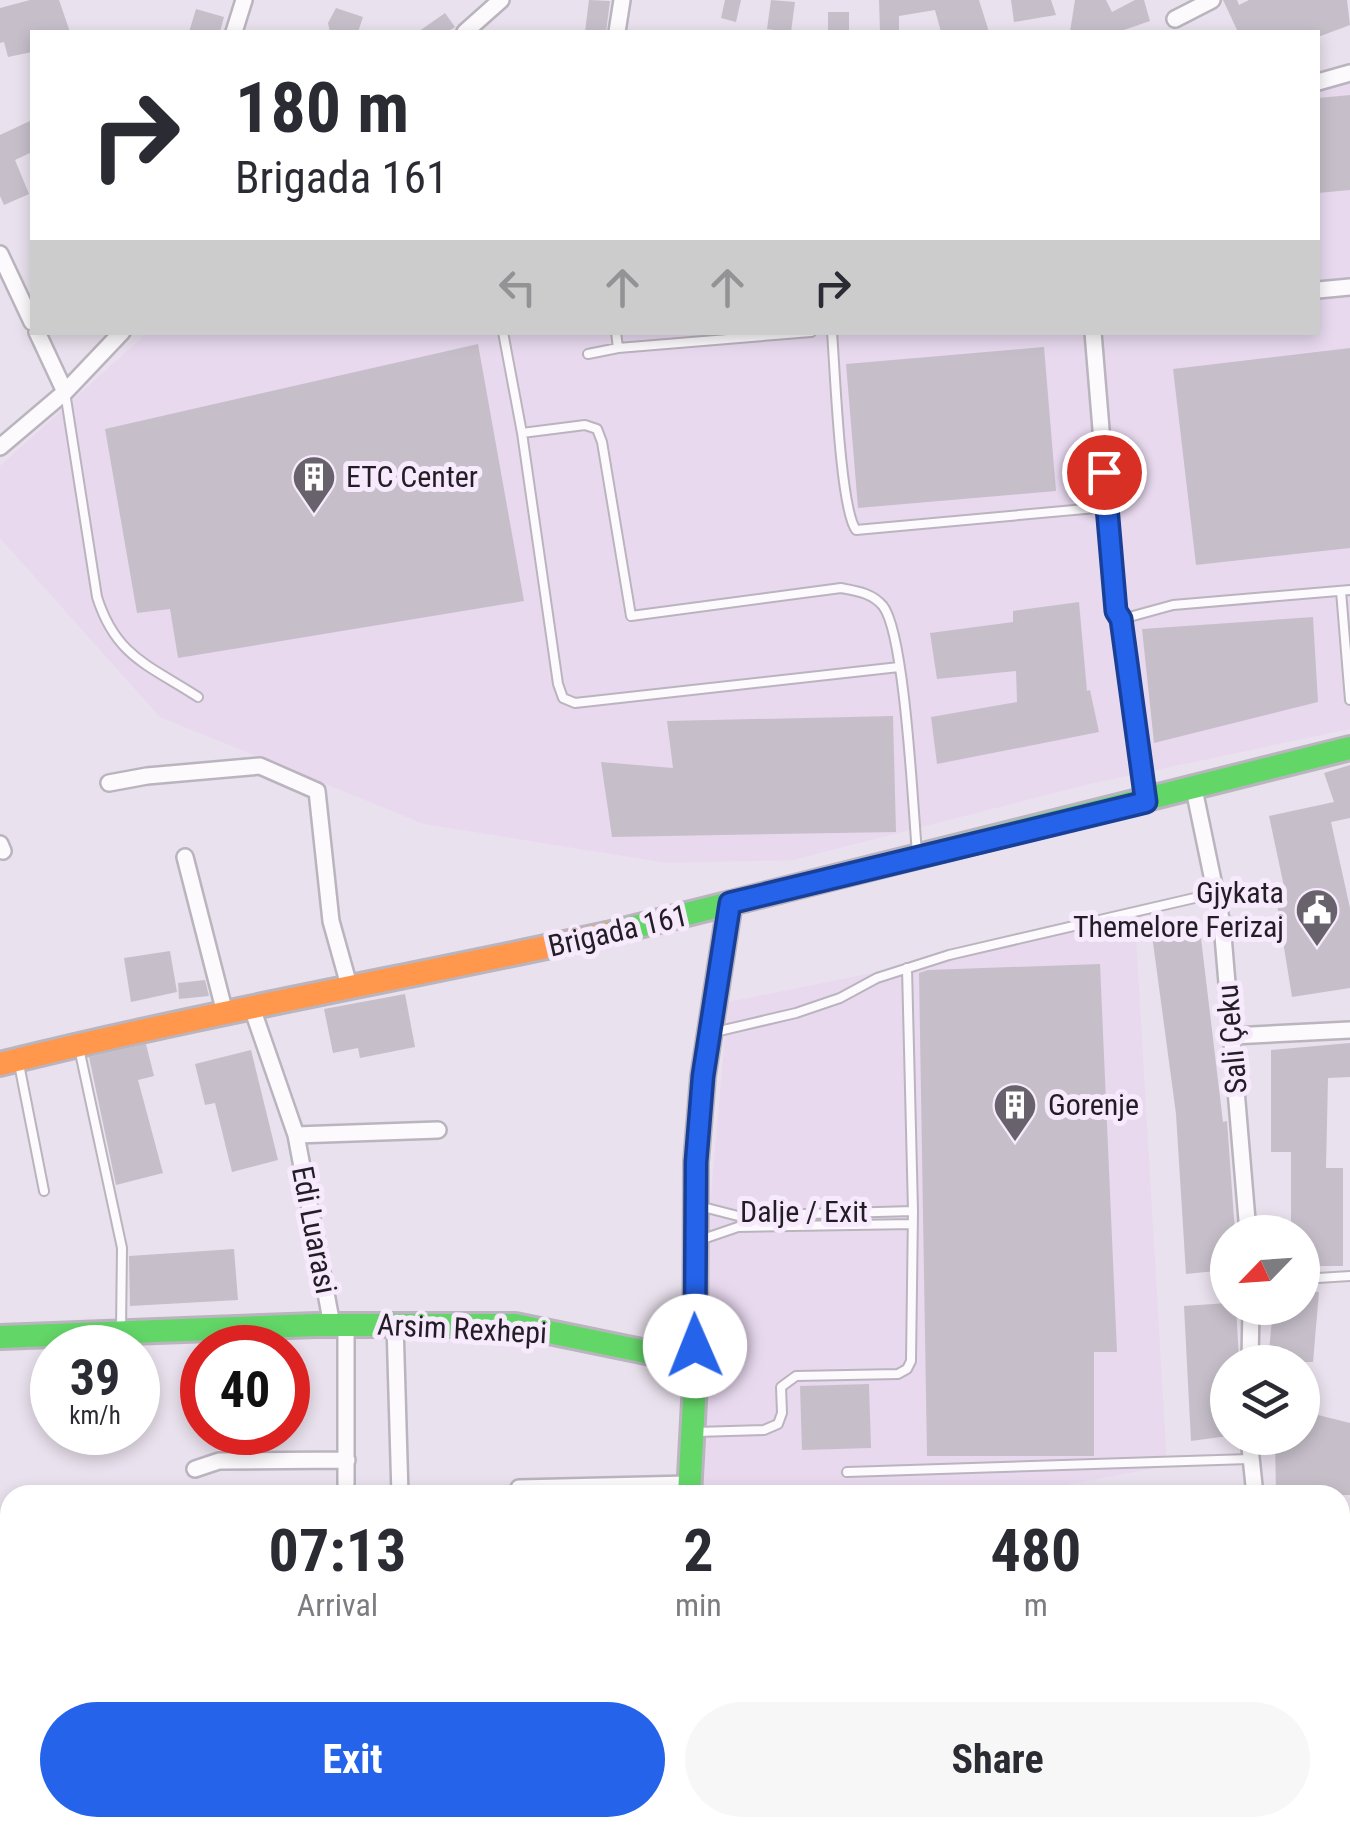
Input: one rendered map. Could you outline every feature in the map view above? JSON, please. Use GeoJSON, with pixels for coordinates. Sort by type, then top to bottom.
{"type":"FeatureCollection","features":[{"type":"Feature","properties":{"kind":"street"},"geometry":{"type":"LineString","coordinates":[[235,30],[244,0]]}},
{"type":"Feature","properties":{"kind":"street"},"geometry":{"type":"LineString","coordinates":[[467,30],[501,0]]}},
{"type":"Feature","properties":{"kind":"street"},"geometry":{"type":"LineString","coordinates":[[618,30],[622,0]]}},
{"type":"Feature","properties":{"kind":"street"},"geometry":{"type":"LineString","coordinates":[[1175,20],[1212,0]]}},
{"type":"Feature","properties":{"kind":"street"},"geometry":{"type":"LineString","coordinates":[[1320,81],[1350,73]]}},
{"type":"Feature","properties":{"kind":"street"},"geometry":{"type":"LineString","coordinates":[[0,254],[30,318]]}},
{"type":"Feature","properties":{"kind":"street"},"geometry":{"type":"LineString","coordinates":[[1320,290],[1350,287]]}},
{"type":"Feature","properties":{"kind":"street"},"geometry":{"type":"LineString","coordinates":[[39,335],[65,392]]}},
{"type":"Feature","properties":{"kind":"street"},"geometry":{"type":"LineString","coordinates":[[0,447],[65,392],[119,335]]}},
{"type":"Feature","properties":{"kind":"street"},"geometry":{"type":"LineString","coordinates":[[1094,335],[1116,611],[1121,619],[1146,802]]}},
{"type":"Feature","properties":{"kind":"street","name":"Brigada 161"},"geometry":{"type":"LineString","coordinates":[[9,1062],[225,1013],[538,950],[1146,802],[1350,748]]}},
{"type":"Feature","properties":{"kind":"street"},"geometry":{"type":"LineString","coordinates":[[109,783],[260,766],[317,791],[332,920],[350,989]]}},
{"type":"Feature","properties":{"kind":"street","name":"Sali Çeku"},"geometry":{"type":"LineString","coordinates":[[1194,789],[1216,894],[1247,1215]]}},
{"type":"Feature","properties":{"kind":"street"},"geometry":{"type":"LineString","coordinates":[[185,857],[225,1013]]}},
{"type":"Feature","properties":{"kind":"street"},"geometry":{"type":"LineString","coordinates":[[689,1485],[695,1362],[695,1205],[703,1076],[730,903]]}},
{"type":"Feature","properties":{"kind":"street","name":"Edi Luarasi"},"geometry":{"type":"LineString","coordinates":[[252,1008],[296,1135],[339,1325]]}},
{"type":"Feature","properties":{"kind":"street"},"geometry":{"type":"LineString","coordinates":[[1232,1036],[1350,1030]]}},
{"type":"Feature","properties":{"kind":"street","name":"Edi Luarasi"},"geometry":{"type":"LineString","coordinates":[[296,1135],[438,1130]]}},
{"type":"Feature","properties":{"kind":"street"},"geometry":{"type":"LineString","coordinates":[[395,1324],[400,1485]]}},
{"type":"Feature","properties":{"kind":"street","name":"Arsim Rexhepi"},"geometry":{"type":"LineString","coordinates":[[339,1325],[346,1484]]}},
{"type":"Feature","properties":{"kind":"street","name":"Arsim Rexhepi"},"geometry":{"type":"LineString","coordinates":[[160,1332],[339,1325],[515,1325],[695,1362]]}},
{"type":"Feature","properties":{"kind":"street","name":"Arsim Rexhepi"},"geometry":{"type":"LineString","coordinates":[[0,1337],[30,1336]]}},
{"type":"Feature","properties":{"kind":"street"},"geometry":{"type":"LineString","coordinates":[[1249,1455],[1253,1485]]}},
{"type":"Feature","properties":{"kind":"street"},"geometry":{"type":"LineString","coordinates":[[195,1469],[219,1460],[347,1460]]}},
{"type":"Feature","properties":{"kind":"street"},"geometry":{"type":"LineString","coordinates":[[158,1837],[171,1837]]}},
{"type":"Feature","properties":{"kind":"lane"},"geometry":{"type":"LineString","coordinates":[[504,335],[563,698],[575,703],[899,667]]}},
{"type":"Feature","properties":{"kind":"lane"},"geometry":{"type":"LineString","coordinates":[[616,335],[618,348]]}},
{"type":"Feature","properties":{"kind":"lane"},"geometry":{"type":"LineString","coordinates":[[588,354],[776,335]]}},
{"type":"Feature","properties":{"kind":"lane"},"geometry":{"type":"LineString","coordinates":[[832,335],[846,495],[856,530],[1107,507]]}},
{"type":"Feature","properties":{"kind":"lane"},"geometry":{"type":"LineString","coordinates":[[65,392],[97,597],[106,624],[122,648],[198,697]]}},
{"type":"Feature","properties":{"kind":"lane"},"geometry":{"type":"LineString","coordinates":[[522,433],[585,425],[597,429],[631,616],[841,588],[866,592],[882,606],[892,624],[899,667],[918,856]]}},
{"type":"Feature","properties":{"kind":"lane"},"geometry":{"type":"LineString","coordinates":[[1121,619],[1173,605],[1346,590],[1350,700]]}},
{"type":"Feature","properties":{"kind":"lane"},"geometry":{"type":"LineString","coordinates":[[711,1033],[796,1013],[948,954],[1216,894]]}},
{"type":"Feature","properties":{"kind":"lane"},"geometry":{"type":"LineString","coordinates":[[692,1432],[764,1430],[778,1424],[782,1413],[781,1387],[796,1376],[898,1374],[911,1361],[913,1210],[906,968]]}},
{"type":"Feature","properties":{"kind":"lane"},"geometry":{"type":"LineString","coordinates":[[79,1044],[122,1248],[122,1325]]}},
{"type":"Feature","properties":{"kind":"lane"},"geometry":{"type":"LineString","coordinates":[[9,1062],[44,1191]]}},
{"type":"Feature","properties":{"kind":"lane","name":"Dalje / Exit"},"geometry":{"type":"LineString","coordinates":[[695,1205],[738,1216],[913,1210]]}},
{"type":"Feature","properties":{"kind":"lane"},"geometry":{"type":"LineString","coordinates":[[696,1242],[738,1227],[913,1224]]}},
{"type":"Feature","properties":{"kind":"lane"},"geometry":{"type":"LineString","coordinates":[[1320,1278],[1350,1276]]}},
{"type":"Feature","properties":{"kind":"lane"},"geometry":{"type":"LineString","coordinates":[[847,1472],[1249,1459]]}},
{"type":"Feature","properties":{"kind":"shaded area"},"geometry":{"type":"Polygon","coordinates":[[[1350,79],[1350,729],[1089,784],[793,860],[667,863],[424,824],[160,717],[0,538],[0,466],[145,335],[1320,335],[1320,85],[1350,79]]]}},
{"type":"Feature","properties":{"kind":"shaded area"},"geometry":{"type":"Polygon","coordinates":[[[1135,920],[1167,1466],[1065,1485],[699,1485],[702,1296],[728,1002],[1135,920]]]}},
{"type":"Feature","properties":{"kind":"building"},"geometry":{"type":"Polygon","coordinates":[[[30,0],[59,0],[69,30],[30,30],[30,52],[8,57],[4,42],[0,43],[0,8],[30,0]]]}},
{"type":"Feature","properties":{"kind":"building"},"geometry":{"type":"Polygon","coordinates":[[[589,0],[610,1],[606,30],[585,30],[589,0]]]}},
{"type":"Feature","properties":{"kind":"building"},"geometry":{"type":"Polygon","coordinates":[[[725,0],[741,0],[736,22],[721,18],[725,0]]]}},
{"type":"Feature","properties":{"kind":"building"},"geometry":{"type":"Polygon","coordinates":[[[771,0],[795,2],[791,30],[767,29],[771,0]]]}},
{"type":"Feature","properties":{"kind":"building"},"geometry":{"type":"Polygon","coordinates":[[[879,0],[979,0],[988,30],[940,30],[935,10],[899,16],[899,30],[880,30],[879,0]]]}},
{"type":"Feature","properties":{"kind":"building"},"geometry":{"type":"Polygon","coordinates":[[[1011,0],[1051,0],[1056,15],[1014,22],[1011,0]]]}},
{"type":"Feature","properties":{"kind":"building"},"geometry":{"type":"Polygon","coordinates":[[[1075,0],[1106,0],[1112,12],[1135,0],[1144,0],[1150,21],[1124,30],[1070,30],[1075,0]]]}},
{"type":"Feature","properties":{"kind":"building"},"geometry":{"type":"Polygon","coordinates":[[[1223,0],[1237,0],[1239,5],[1249,0],[1347,0],[1350,25],[1320,36],[1320,30],[1237,30],[1223,0]]]}},
{"type":"Feature","properties":{"kind":"building"},"geometry":{"type":"Polygon","coordinates":[[[336,8],[363,17],[359,30],[330,30],[328,23],[336,8]]]}},
{"type":"Feature","properties":{"kind":"building"},"geometry":{"type":"Polygon","coordinates":[[[196,9],[224,17],[221,30],[190,30],[196,9]]]}},
{"type":"Feature","properties":{"kind":"building"},"geometry":{"type":"Polygon","coordinates":[[[828,12],[849,12],[849,30],[828,30],[828,12]]]}},
{"type":"Feature","properties":{"kind":"building"},"geometry":{"type":"Polygon","coordinates":[[[445,13],[455,27],[450,30],[421,30],[445,13]]]}},
{"type":"Feature","properties":{"kind":"building"},"geometry":{"type":"Polygon","coordinates":[[[1350,95],[1350,190],[1320,193],[1320,98],[1350,95]]]}},
{"type":"Feature","properties":{"kind":"building"},"geometry":{"type":"Polygon","coordinates":[[[30,121],[30,153],[15,160],[29,194],[4,205],[0,196],[0,135],[30,121]]]}},
{"type":"Feature","properties":{"kind":"building","name":"ETC Center"},"geometry":{"type":"Polygon","coordinates":[[[478,344],[524,601],[178,658],[170,609],[137,613],[105,429],[478,344]]]}},
{"type":"Feature","properties":{"kind":"building"},"geometry":{"type":"Polygon","coordinates":[[[1044,347],[1056,491],[858,508],[846,364],[1044,347]]]}},
{"type":"Feature","properties":{"kind":"building"},"geometry":{"type":"Polygon","coordinates":[[[1350,348],[1350,548],[1196,565],[1173,369],[1350,348]]]}},
{"type":"Feature","properties":{"kind":"building"},"geometry":{"type":"Polygon","coordinates":[[[1079,602],[1087,691],[1090,690],[1099,732],[937,764],[931,717],[1017,702],[1016,671],[937,679],[930,633],[1013,622],[1013,611],[1079,602]]]}},
{"type":"Feature","properties":{"kind":"building"},"geometry":{"type":"Polygon","coordinates":[[[1313,617],[1318,702],[1154,743],[1142,629],[1313,617]]]}},
{"type":"Feature","properties":{"kind":"building"},"geometry":{"type":"Polygon","coordinates":[[[893,716],[896,832],[612,837],[601,762],[673,768],[667,721],[893,716]]]}},
{"type":"Feature","properties":{"kind":"building"},"geometry":{"type":"Polygon","coordinates":[[[1350,765],[1350,818],[1331,822],[1350,908],[1350,988],[1292,997],[1276,898],[1286,896],[1269,816],[1334,802],[1324,773],[1350,765]]]}},
{"type":"Feature","properties":{"kind":"building"},"geometry":{"type":"Polygon","coordinates":[[[1200,930],[1223,1122],[1227,1121],[1234,1215],[1210,1215],[1210,1272],[1186,1274],[1176,1114],[1152,935],[1200,930]]]}},
{"type":"Feature","properties":{"kind":"building"},"geometry":{"type":"Polygon","coordinates":[[[170,951],[177,992],[131,1002],[124,958],[170,951]]]}},
{"type":"Feature","properties":{"kind":"building"},"geometry":{"type":"Polygon","coordinates":[[[1100,964],[1117,1352],[1094,1352],[1094,1456],[927,1456],[919,973],[1100,964]]]}},
{"type":"Feature","properties":{"kind":"building"},"geometry":{"type":"Polygon","coordinates":[[[205,980],[209,996],[179,999],[178,983],[205,980]]]}},
{"type":"Feature","properties":{"kind":"building"},"geometry":{"type":"Polygon","coordinates":[[[405,994],[415,1047],[360,1058],[358,1048],[333,1053],[324,1009],[405,994]]]}},
{"type":"Feature","properties":{"kind":"building"},"geometry":{"type":"Polygon","coordinates":[[[1350,1043],[1350,1077],[1328,1078],[1326,1168],[1343,1168],[1343,1266],[1320,1266],[1320,1215],[1291,1215],[1291,1152],[1271,1152],[1271,1050],[1350,1043]]]}},
{"type":"Feature","properties":{"kind":"building"},"geometry":{"type":"Polygon","coordinates":[[[146,1044],[154,1076],[138,1080],[163,1173],[116,1185],[89,1057],[146,1044]]]}},
{"type":"Feature","properties":{"kind":"building"},"geometry":{"type":"Polygon","coordinates":[[[251,1050],[278,1160],[232,1172],[215,1103],[205,1105],[195,1064],[251,1050]]]}},
{"type":"Feature","properties":{"kind":"building"},"geometry":{"type":"Polygon","coordinates":[[[234,1249],[238,1300],[130,1306],[129,1256],[234,1249]]]}},
{"type":"Feature","properties":{"kind":"building"},"geometry":{"type":"Polygon","coordinates":[[[1210,1304],[1210,1325],[1237,1325],[1238,1345],[1210,1345],[1210,1438],[1191,1441],[1184,1306],[1210,1304]]]}},
{"type":"Feature","properties":{"kind":"building"},"geometry":{"type":"Polygon","coordinates":[[[1271,1325],[1316,1325],[1314,1345],[1270,1345],[1271,1325]]]}},
{"type":"Feature","properties":{"kind":"building"},"geometry":{"type":"Polygon","coordinates":[[[869,1384],[871,1448],[802,1450],[800,1386],[869,1384]]]}},
{"type":"Feature","properties":{"kind":"building"},"geometry":{"type":"Polygon","coordinates":[[[1320,1416],[1350,1423],[1350,1485],[1276,1485],[1275,1455],[1320,1455],[1320,1416]]]}},
{"type":"Feature","properties":{"kind":"traffic: fast"},"geometry":{"type":"LineString","coordinates":[[607,934],[1350,748]]}},
{"type":"Feature","properties":{"kind":"traffic: fast"},"geometry":{"type":"LineString","coordinates":[[690,1485],[695,1383],[696,1162],[703,1076],[730,903]]}},
{"type":"Feature","properties":{"kind":"traffic: fast"},"geometry":{"type":"LineString","coordinates":[[0,1337],[316,1325],[515,1325],[695,1362]]}},
{"type":"Feature","properties":{"kind":"traffic: slow"},"geometry":{"type":"LineString","coordinates":[[0,1064],[227,1012],[607,934]]}},
{"type":"Feature","properties":{"kind":"place","name":"ETC Center"},"geometry":{"type":"Point","coordinates":[314,515]}},
{"type":"Feature","properties":{"kind":"place","name":"Gjykata Themelore Ferizaj"},"geometry":{"type":"Point","coordinates":[1317,948]}},
{"type":"Feature","properties":{"kind":"place","name":"Gorenje"},"geometry":{"type":"Point","coordinates":[1015,1143]}},
{"type":"Feature","properties":{"kind":"route"},"geometry":{"type":"LineString","coordinates":[[695,1346],[696,1162],[703,1076],[730,903],[1146,802],[1121,619],[1116,611],[1104,472]]}}]}
